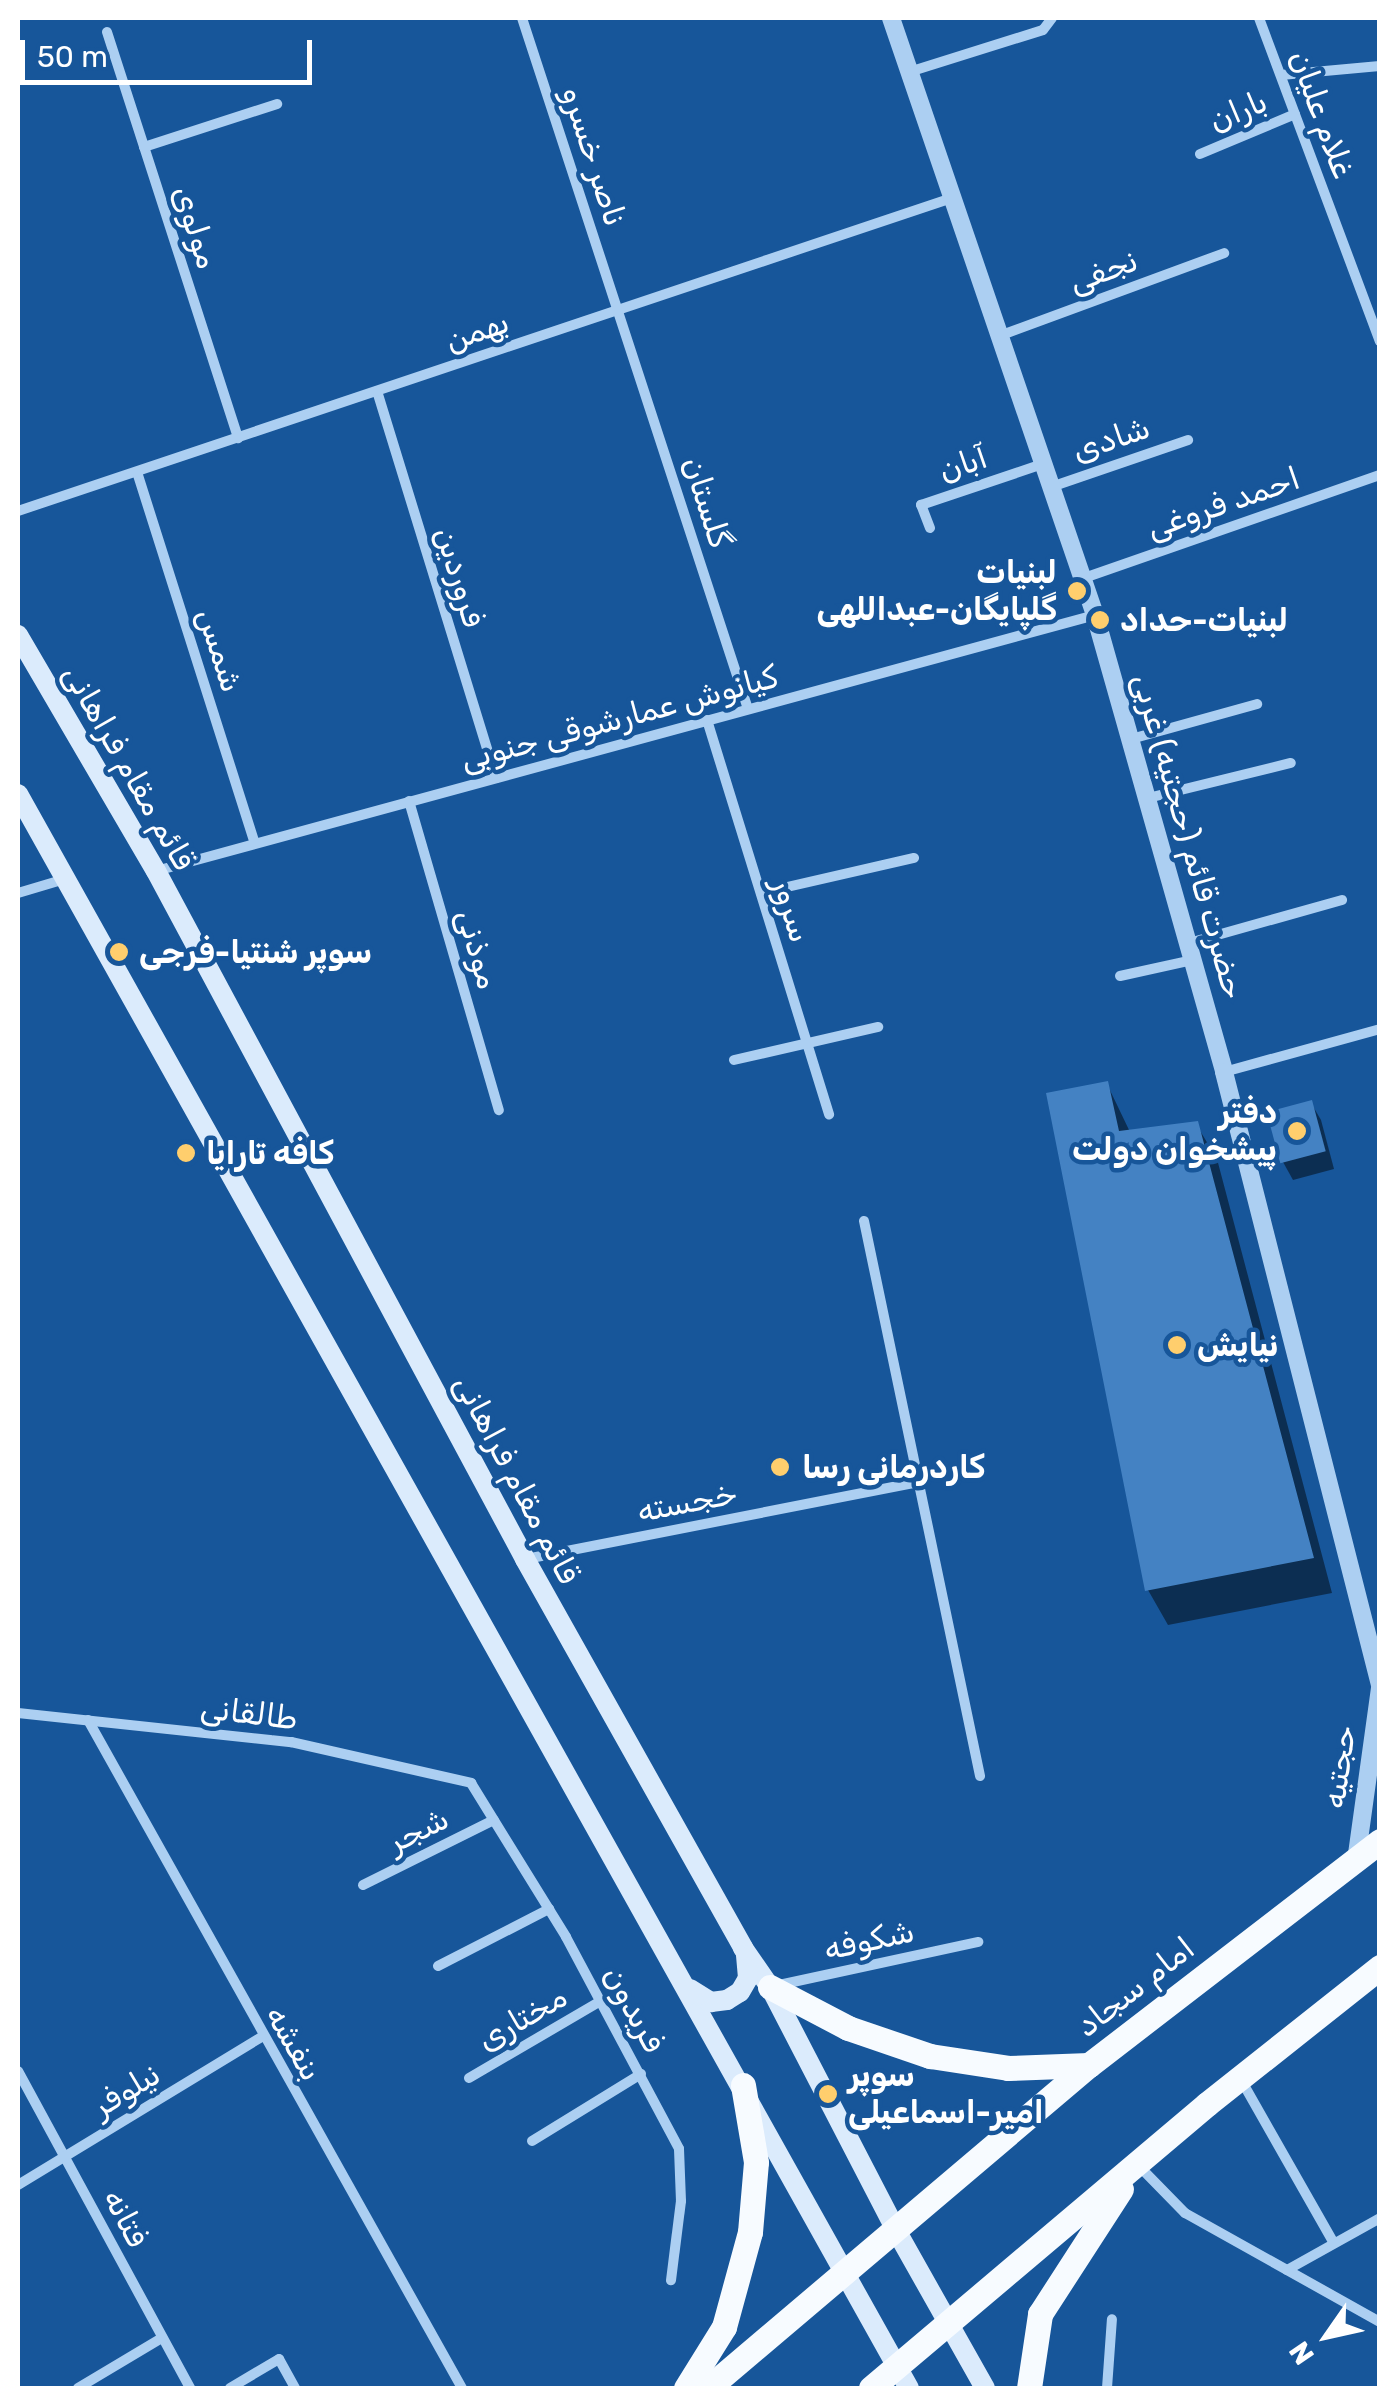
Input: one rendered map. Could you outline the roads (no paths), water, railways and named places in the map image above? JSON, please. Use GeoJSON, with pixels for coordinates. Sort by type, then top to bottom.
{"type":"FeatureCollection","features":[{"type":"Feature","properties":{"kind":"main road","name":"قائم مقام فراهانی"},"geometry":{"type":"LineString","coordinates":[[18,635],[156,870],[525,1560],[743,1948],[770,1987],[897,2232],[985,2388]]}},
{"type":"Feature","properties":{"kind":"main road"},"geometry":{"type":"LineString","coordinates":[[18,794],[743,2085],[903,2378]]}},
{"type":"Feature","properties":{"kind":"main road","name":"امام سجاد"},"geometry":{"type":"LineString","coordinates":[[708,2388],[897,2232],[1088,2065],[1368,1847]]}},
{"type":"Feature","properties":{"kind":"main road"},"geometry":{"type":"LineString","coordinates":[[686,1984],[696,1996],[710,2002],[727,2000],[740,1992],[749,1962],[743,1948]]}},
{"type":"Feature","properties":{"kind":"main road"},"geometry":{"type":"LineString","coordinates":[[871,2388],[903,2378],[949,2323],[1240,2077],[1380,1967]]}},
{"type":"Feature","properties":{"kind":"main road"},"geometry":{"type":"LineString","coordinates":[[770,1987],[848,2028],[930,2056],[1008,2068],[1088,2065]]}},
{"type":"Feature","properties":{"kind":"main road"},"geometry":{"type":"LineString","coordinates":[[686,2388],[724,2328],[750,2232],[756,2162],[743,2085]]}},
{"type":"Feature","properties":{"kind":"main road"},"geometry":{"type":"LineString","coordinates":[[1029,2388],[1040,2314],[1137,2164]]}},
{"type":"Feature","properties":{"kind":"street","name":"ناصر خسرو"},"geometry":{"type":"LineString","coordinates":[[522,18],[618,310]]}},
{"type":"Feature","properties":{"kind":"street","name":"حضرت قائم (حجتیه) غربی"},"geometry":{"type":"LineString","coordinates":[[890,18],[1095,615],[1224,1072],[1380,1687]]}},
{"type":"Feature","properties":{"kind":"street"},"geometry":{"type":"LineString","coordinates":[[909,72],[1043,30],[1052,18]]}},
{"type":"Feature","properties":{"kind":"street","name":"غلام علیان"},"geometry":{"type":"LineString","coordinates":[[1259,18],[1380,341]]}},
{"type":"Feature","properties":{"kind":"street","name":"مولوی"},"geometry":{"type":"LineString","coordinates":[[107,32],[238,438]]}},
{"type":"Feature","properties":{"kind":"street"},"geometry":{"type":"LineString","coordinates":[[1281,76],[1380,66]]}},
{"type":"Feature","properties":{"kind":"street"},"geometry":{"type":"LineString","coordinates":[[144,146],[277,104]]}},
{"type":"Feature","properties":{"kind":"street","name":"باران"},"geometry":{"type":"LineString","coordinates":[[1200,154],[1295,114]]}},
{"type":"Feature","properties":{"kind":"street","name":"بهمن"},"geometry":{"type":"LineString","coordinates":[[18,511],[952,198]]}},
{"type":"Feature","properties":{"kind":"street","name":"نجفی"},"geometry":{"type":"LineString","coordinates":[[999,336],[1224,253]]}},
{"type":"Feature","properties":{"kind":"street","name":"گلستان"},"geometry":{"type":"LineString","coordinates":[[618,310],[748,709]]}},
{"type":"Feature","properties":{"kind":"street","name":"فروردین"},"geometry":{"type":"LineString","coordinates":[[377,391],[496,778]]}},
{"type":"Feature","properties":{"kind":"street","name":"شادی"},"geometry":{"type":"LineString","coordinates":[[1051,486],[1188,440]]}},
{"type":"Feature","properties":{"kind":"street","name":"آبان"},"geometry":{"type":"LineString","coordinates":[[930,528],[921,505],[1043,464]]}},
{"type":"Feature","properties":{"kind":"street","name":"شمس"},"geometry":{"type":"LineString","coordinates":[[137,472],[255,844]]}},
{"type":"Feature","properties":{"kind":"street","name":"احمد فروغی"},"geometry":{"type":"LineString","coordinates":[[1084,578],[1380,475]]}},
{"type":"Feature","properties":{"kind":"street","name":"کیانوش عمارشوقی جنوبی"},"geometry":{"type":"LineString","coordinates":[[156,870],[1095,615]]}},
{"type":"Feature","properties":{"kind":"street"},"geometry":{"type":"LineString","coordinates":[[1130,739],[1257,704]]}},
{"type":"Feature","properties":{"kind":"street","name":"سرور"},"geometry":{"type":"LineString","coordinates":[[708,720],[830,1115]]}},
{"type":"Feature","properties":{"kind":"street"},"geometry":{"type":"LineString","coordinates":[[1148,798],[1291,762]]}},
{"type":"Feature","properties":{"kind":"street","name":"موذنی"},"geometry":{"type":"LineString","coordinates":[[409,801],[499,1110]]}},
{"type":"Feature","properties":{"kind":"street"},"geometry":{"type":"LineString","coordinates":[[761,893],[914,858]]}},
{"type":"Feature","properties":{"kind":"street"},"geometry":{"type":"LineString","coordinates":[[18,893],[66,879]]}},
{"type":"Feature","properties":{"kind":"street"},"geometry":{"type":"LineString","coordinates":[[1120,976],[1342,900]]}},
{"type":"Feature","properties":{"kind":"street"},"geometry":{"type":"LineString","coordinates":[[734,1060],[878,1028]]}},
{"type":"Feature","properties":{"kind":"street"},"geometry":{"type":"LineString","coordinates":[[1224,1072],[1380,1030]]}},
{"type":"Feature","properties":{"kind":"street"},"geometry":{"type":"LineString","coordinates":[[864,1221],[980,1776]]}},
{"type":"Feature","properties":{"kind":"street","name":"خجسته"},"geometry":{"type":"LineString","coordinates":[[525,1560],[919,1482]]}},
{"type":"Feature","properties":{"kind":"street","name":"حجتیه"},"geometry":{"type":"LineString","coordinates":[[1368,1847],[1380,1687]]}},
{"type":"Feature","properties":{"kind":"street","name":"طالقانی"},"geometry":{"type":"LineString","coordinates":[[18,1713],[292,1742],[470,1782]]}},
{"type":"Feature","properties":{"kind":"street","name":"بنفشه"},"geometry":{"type":"LineString","coordinates":[[88,1720],[261,2037],[462,2388]]}},
{"type":"Feature","properties":{"kind":"street","name":"فریدون"},"geometry":{"type":"LineString","coordinates":[[470,1782],[601,2001],[679,2150],[681,2201],[671,2280]]}},
{"type":"Feature","properties":{"kind":"street","name":"شجر"},"geometry":{"type":"LineString","coordinates":[[364,1884],[494,1820]]}},
{"type":"Feature","properties":{"kind":"street"},"geometry":{"type":"LineString","coordinates":[[438,1966],[549,1910]]}},
{"type":"Feature","properties":{"kind":"street","name":"شکوفه"},"geometry":{"type":"LineString","coordinates":[[770,1987],[978,1942]]}},
{"type":"Feature","properties":{"kind":"street","name":"مختاری"},"geometry":{"type":"LineString","coordinates":[[468,2078],[601,2001]]}},
{"type":"Feature","properties":{"kind":"street","name":"نیلوفر"},"geometry":{"type":"LineString","coordinates":[[18,2185],[261,2037]]}},
{"type":"Feature","properties":{"kind":"street","name":"فتانه"},"geometry":{"type":"LineString","coordinates":[[18,2071],[190,2388]]}},
{"type":"Feature","properties":{"kind":"street"},"geometry":{"type":"LineString","coordinates":[[532,2141],[642,2074]]}},
{"type":"Feature","properties":{"kind":"street"},"geometry":{"type":"LineString","coordinates":[[1240,2077],[1332,2242]]}},
{"type":"Feature","properties":{"kind":"street"},"geometry":{"type":"LineString","coordinates":[[1137,2164],[1186,2213],[1380,2322]]}},
{"type":"Feature","properties":{"kind":"street"},"geometry":{"type":"LineString","coordinates":[[1287,2270],[1380,2218]]}},
{"type":"Feature","properties":{"kind":"street"},"geometry":{"type":"LineString","coordinates":[[1107,2388],[1112,2319]]}},
{"type":"Feature","properties":{"kind":"street"},"geometry":{"type":"LineString","coordinates":[[78,2388],[162,2338]]}},
{"type":"Feature","properties":{"kind":"street"},"geometry":{"type":"LineString","coordinates":[[230,2388],[280,2359],[295,2388]]}},
{"type":"Feature","properties":{"kind":"place","name":"لبنیات گلپایگان-عبداللهی"},"geometry":{"type":"Point","coordinates":[1077,591]}},
{"type":"Feature","properties":{"kind":"place","name":"لبنیات-حداد"},"geometry":{"type":"Point","coordinates":[1100,620]}},
{"type":"Feature","properties":{"kind":"place","name":"سوپر شنتیا-فرجی"},"geometry":{"type":"Point","coordinates":[119,952]}},
{"type":"Feature","properties":{"kind":"place","name":"دفتر پیشخوان دولت"},"geometry":{"type":"Point","coordinates":[1297,1131]}},
{"type":"Feature","properties":{"kind":"place","name":"کافه تارایا"},"geometry":{"type":"Point","coordinates":[186,1153]}},
{"type":"Feature","properties":{"kind":"place","name":"نیایش"},"geometry":{"type":"Point","coordinates":[1177,1345]}},
{"type":"Feature","properties":{"kind":"place","name":"کاردرمانی رسا"},"geometry":{"type":"Point","coordinates":[780,1467]}},
{"type":"Feature","properties":{"kind":"place","name":"سوپر امیر-اسماعیلی"},"geometry":{"type":"Point","coordinates":[828,2094]}}]}
